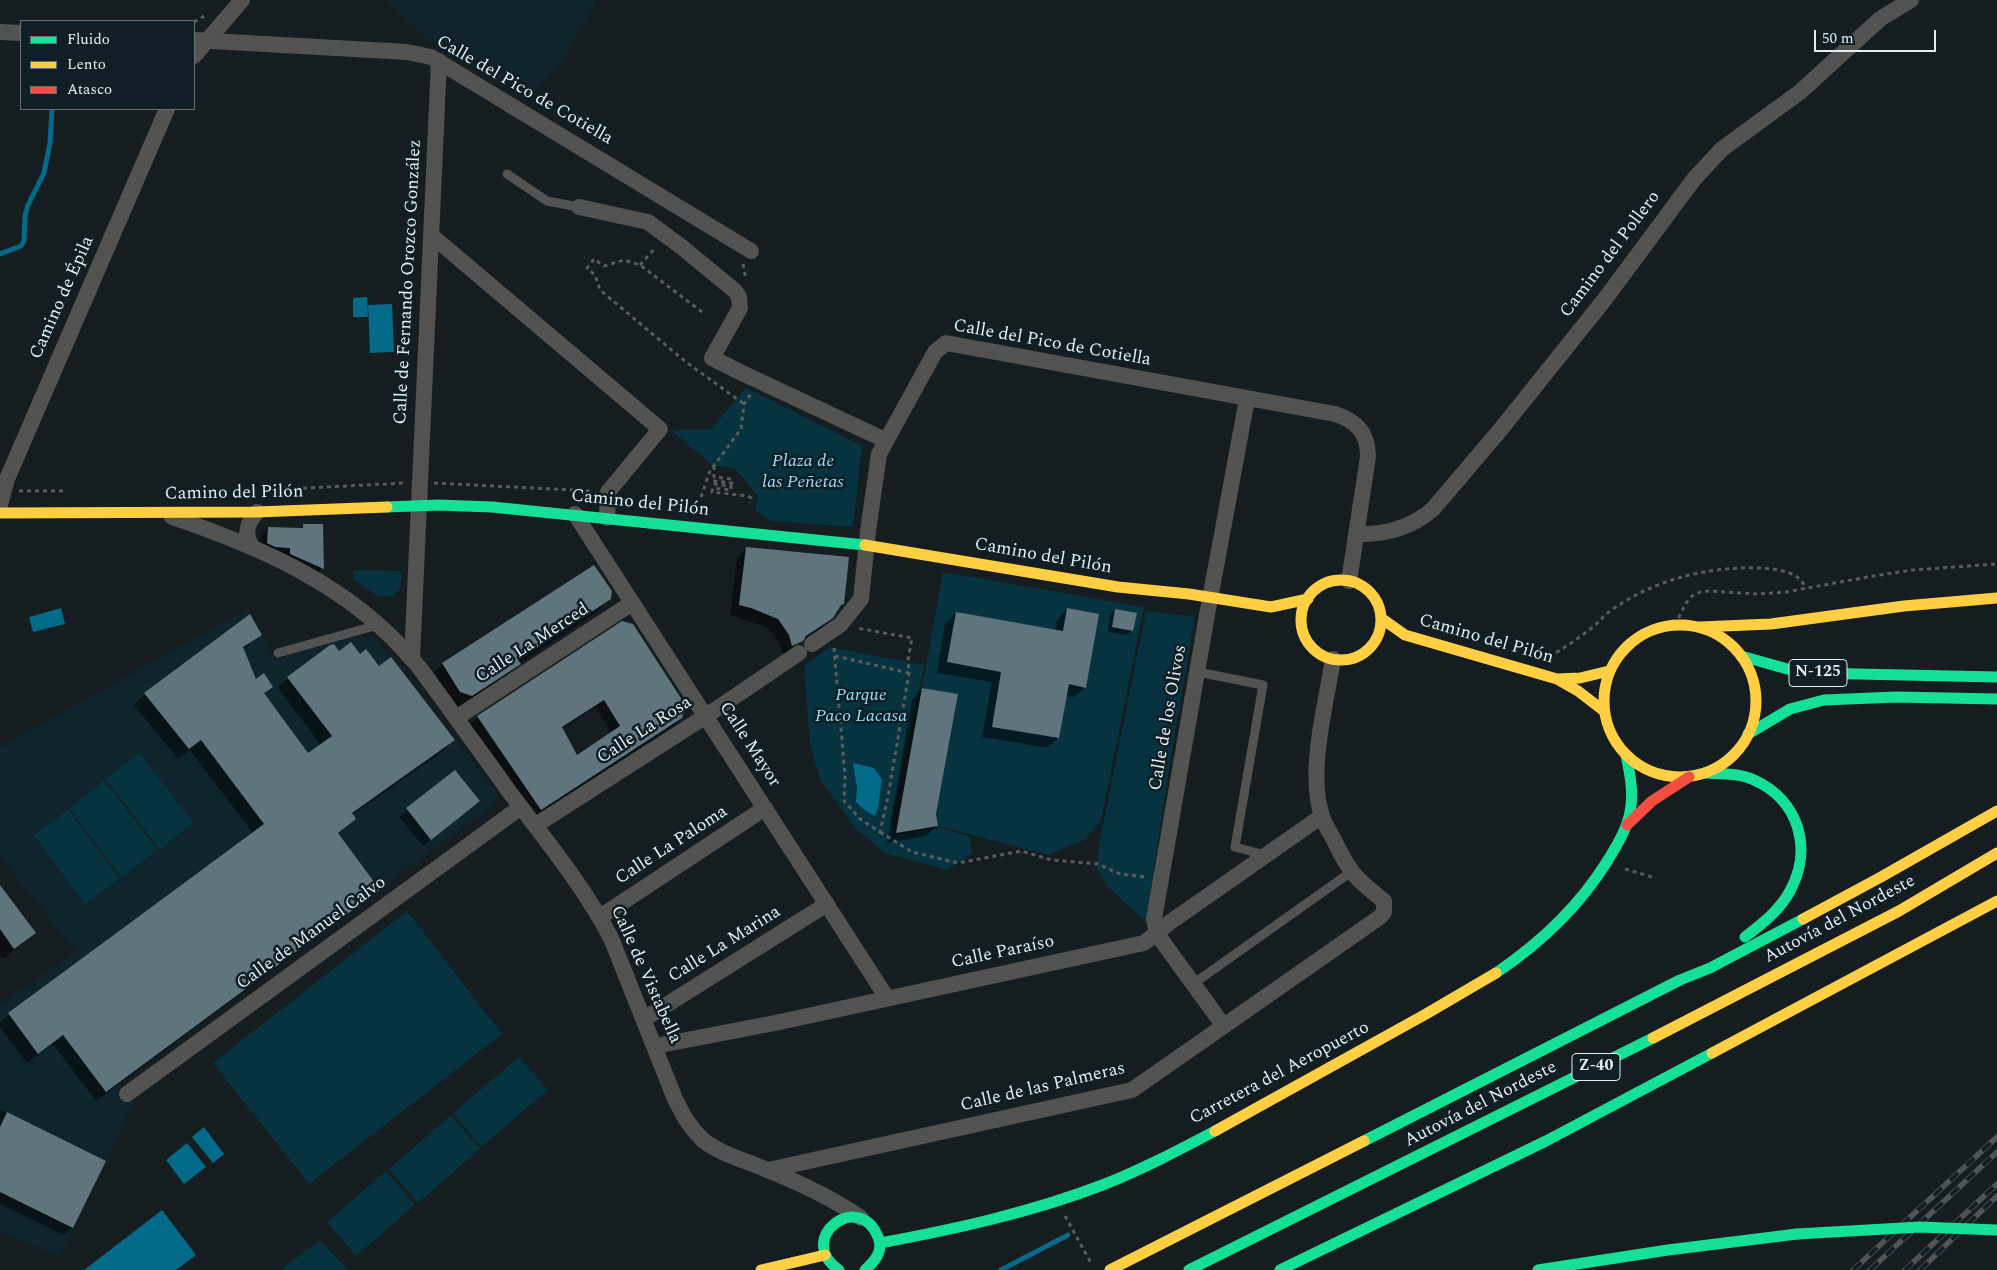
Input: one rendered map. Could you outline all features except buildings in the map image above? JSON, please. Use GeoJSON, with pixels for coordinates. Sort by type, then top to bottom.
{"type":"FeatureCollection","features":[{"type":"Feature","properties":{"kind":"main road","name":"Camino del Pilón"},"geometry":{"type":"LineString","coordinates":[[0,513],[257,512],[419,506],[492,507],[866,545],[1118,588],[1211,597],[1271,607],[1308,599]]}},
{"type":"Feature","properties":{"kind":"main road"},"geometry":{"type":"LineString","coordinates":[[1339,580],[1349,581],[1364,588],[1375,598],[1382,618],[1377,638],[1366,652],[1350,659],[1333,660],[1324,656],[1309,644],[1302,627],[1303,608],[1308,599],[1321,586],[1339,580]]}},
{"type":"Feature","properties":{"kind":"main road"},"geometry":{"type":"LineString","coordinates":[[1697,627],[1771,624],[1904,606],[1997,598]]}},
{"type":"Feature","properties":{"kind":"main road","name":"Camino del Pilón"},"geometry":{"type":"LineString","coordinates":[[1271,607],[1302,627]]}},
{"type":"Feature","properties":{"kind":"main road","name":"Camino del Pilón"},"geometry":{"type":"LineString","coordinates":[[1382,618],[1406,635],[1557,679],[1604,711]]}},
{"type":"Feature","properties":{"kind":"main road","name":"N-125"},"geometry":{"type":"LineString","coordinates":[[1675,625],[1697,627],[1722,638],[1732,646],[1748,666],[1755,689],[1755,712],[1748,734],[1730,758],[1705,773],[1689,777],[1662,775],[1648,770],[1626,755],[1616,744],[1609,730],[1604,711],[1605,686],[1609,671],[1618,656],[1629,644],[1643,634],[1675,625]]}},
{"type":"Feature","properties":{"kind":"main road","name":"Camino del Pilón"},"geometry":{"type":"LineString","coordinates":[[1377,638],[1406,635]]}},
{"type":"Feature","properties":{"kind":"main road","name":"N-125"},"geometry":{"type":"LineString","coordinates":[[1741,656],[1792,670],[1811,673],[1997,678]]}},
{"type":"Feature","properties":{"kind":"main road","name":"Camino del Pilón"},"geometry":{"type":"LineString","coordinates":[[1557,679],[1580,678],[1609,671]]}},
{"type":"Feature","properties":{"kind":"main road","name":"N-125"},"geometry":{"type":"LineString","coordinates":[[1748,734],[1777,716],[1805,704],[1844,698],[1997,699]]}},
{"type":"Feature","properties":{"kind":"main road","name":"Carretera del Aeropuerto"},"geometry":{"type":"LineString","coordinates":[[880,1243],[977,1224],[1074,1195],[1135,1170],[1210,1132],[1424,1016],[1503,970],[1527,953],[1566,916],[1583,898],[1608,862],[1627,825],[1632,795],[1626,755]]}},
{"type":"Feature","properties":{"kind":"main road"},"geometry":{"type":"LineString","coordinates":[[1680,980],[1706,961],[1745,938],[1767,919],[1791,890],[1797,876],[1802,851],[1800,826],[1786,802],[1777,793],[1747,778],[1705,773]]}},
{"type":"Feature","properties":{"kind":"main road","name":"Carretera del Aeropuerto"},"geometry":{"type":"LineString","coordinates":[[1627,825],[1652,801],[1689,777]]}},
{"type":"Feature","properties":{"kind":"main road"},"geometry":{"type":"LineString","coordinates":[[1110,1270],[1680,980],[1728,959],[1881,877],[1997,811]]}},
{"type":"Feature","properties":{"kind":"main road","name":"Autovía del Nordeste"},"geometry":{"type":"LineString","coordinates":[[1189,1270],[1686,1022],[1899,910],[1997,853]]}},
{"type":"Feature","properties":{"kind":"main road","name":"Z-40"},"geometry":{"type":"LineString","coordinates":[[1280,1270],[1546,1141],[1997,901]]}},
{"type":"Feature","properties":{"kind":"main road"},"geometry":{"type":"LineString","coordinates":[[1505,1174],[1531,1160],[1546,1141]]}},
{"type":"Feature","properties":{"kind":"main road"},"geometry":{"type":"LineString","coordinates":[[839,1270],[833,1266],[826,1255],[824,1241],[830,1227],[838,1220],[862,1218],[874,1227],[880,1243],[876,1260],[865,1270]]}},
{"type":"Feature","properties":{"kind":"main road"},"geometry":{"type":"LineString","coordinates":[[1538,1270],[1668,1250],[1796,1234],[1920,1227],[1997,1230]]}},
{"type":"Feature","properties":{"kind":"main road"},"geometry":{"type":"LineString","coordinates":[[762,1270],[826,1255]]}},
{"type":"Feature","properties":{"kind":"street"},"geometry":{"type":"LineString","coordinates":[[195,53],[200,40],[242,0]]}},
{"type":"Feature","properties":{"kind":"street","name":"Camino del Pollero"},"geometry":{"type":"LineString","coordinates":[[1357,534],[1373,535],[1401,529],[1422,518],[1433,509],[1501,429],[1605,299],[1694,179],[1722,148],[1800,92],[1874,23],[1911,0]]}},
{"type":"Feature","properties":{"kind":"street"},"geometry":{"type":"LineString","coordinates":[[0,32],[20,33]]}},
{"type":"Feature","properties":{"kind":"street","name":"Calle del Pico de Cotiella"},"geometry":{"type":"LineString","coordinates":[[200,40],[422,54],[439,61],[751,251]]}},
{"type":"Feature","properties":{"kind":"street","name":"Calle de Fernando Orozco González"},"geometry":{"type":"LineString","coordinates":[[412,659],[439,61]]}},
{"type":"Feature","properties":{"kind":"street","name":"Camino de Épila"},"geometry":{"type":"LineString","coordinates":[[0,505],[6,479],[167,110]]}},
{"type":"Feature","properties":{"kind":"street"},"geometry":{"type":"LineString","coordinates":[[579,207],[648,222],[731,287],[739,298],[740,304],[737,315],[712,358],[885,440]]}},
{"type":"Feature","properties":{"kind":"street"},"geometry":{"type":"LineString","coordinates":[[431,235],[660,429],[608,492],[607,518]]}},
{"type":"Feature","properties":{"kind":"street","name":"Calle del Pico de Cotiella"},"geometry":{"type":"LineString","coordinates":[[866,545],[879,454],[935,352],[946,343],[1344,417],[1352,421],[1363,432],[1368,448],[1357,534]]}},
{"type":"Feature","properties":{"kind":"street","name":"Calle de los Olivos"},"geometry":{"type":"LineString","coordinates":[[1157,934],[1154,919],[1160,878],[1248,398]]}},
{"type":"Feature","properties":{"kind":"street"},"geometry":{"type":"LineString","coordinates":[[252,547],[247,536],[248,527],[257,512]]}},
{"type":"Feature","properties":{"kind":"street","name":"Calle de Vistabella"},"geometry":{"type":"LineString","coordinates":[[160,513],[252,547],[291,565],[321,582],[347,600],[383,630],[412,659],[536,825],[600,917],[611,938],[675,1099],[685,1119],[696,1133],[718,1150],[768,1170],[821,1195],[862,1218]]}},
{"type":"Feature","properties":{"kind":"street","name":"Calle Mayor"},"geometry":{"type":"LineString","coordinates":[[575,514],[887,998]]}},
{"type":"Feature","properties":{"kind":"street"},"geometry":{"type":"LineString","coordinates":[[1349,581],[1357,534]]}},
{"type":"Feature","properties":{"kind":"street","name":"Calle La Rosa"},"geometry":{"type":"LineString","coordinates":[[536,825],[706,716],[840,625],[861,599],[866,545]]}},
{"type":"Feature","properties":{"kind":"street","name":"Calle La Merced"},"geometry":{"type":"LineString","coordinates":[[456,718],[632,603]]}},
{"type":"Feature","properties":{"kind":"street"},"geometry":{"type":"LineString","coordinates":[[383,630],[400,633],[413,629]]}},
{"type":"Feature","properties":{"kind":"street"},"geometry":{"type":"LineString","coordinates":[[1333,660],[1319,742],[1317,778],[1322,816],[1351,872]]}},
{"type":"Feature","properties":{"kind":"street","name":"Calle de Manuel Calvo"},"geometry":{"type":"LineString","coordinates":[[127,1094],[521,806]]}},
{"type":"Feature","properties":{"kind":"street","name":"Calle La Paloma"},"geometry":{"type":"LineString","coordinates":[[600,917],[765,808]]}},
{"type":"Feature","properties":{"kind":"street","name":"Calle Paraíso"},"geometry":{"type":"LineString","coordinates":[[655,1046],[1140,945],[1147,942],[1169,922],[1322,816]]}},
{"type":"Feature","properties":{"kind":"street","name":"Calle de las Palmeras"},"geometry":{"type":"LineString","coordinates":[[768,1170],[1132,1090],[1380,917],[1384,912],[1384,901],[1351,872]]}},
{"type":"Feature","properties":{"kind":"street","name":"Calle La Marina"},"geometry":{"type":"LineString","coordinates":[[644,1019],[827,904]]}},
{"type":"Feature","properties":{"kind":"street"},"geometry":{"type":"LineString","coordinates":[[1157,934],[1223,1026]]}},
{"type":"Feature","properties":{"kind":"street"},"geometry":{"type":"LineString","coordinates":[[821,1195],[828,1209],[830,1227]]}},
{"type":"Feature","properties":{"kind":"lane"},"geometry":{"type":"LineString","coordinates":[[507,174],[547,201],[579,207]]}},
{"type":"Feature","properties":{"kind":"lane"},"geometry":{"type":"LineString","coordinates":[[278,653],[383,630]]}},
{"type":"Feature","properties":{"kind":"lane"},"geometry":{"type":"LineString","coordinates":[[1198,672],[1263,685],[1235,847],[1264,855]]}},
{"type":"Feature","properties":{"kind":"lane"},"geometry":{"type":"LineString","coordinates":[[1193,984],[1351,872]]}},
{"type":"Feature","properties":{"kind":"path"},"geometry":{"type":"LineString","coordinates":[[640,265],[666,235]]}},
{"type":"Feature","properties":{"kind":"path"},"geometry":{"type":"LineString","coordinates":[[701,497],[714,466],[741,429],[744,404],[686,362],[600,290],[595,275],[586,268],[594,259],[604,266],[624,260],[640,265],[702,312]]}},
{"type":"Feature","properties":{"kind":"path"},"geometry":{"type":"LineString","coordinates":[[714,466],[714,477],[732,479],[732,482],[713,481],[713,484],[731,486],[730,490],[713,488],[712,492],[749,496],[750,503]]}},
{"type":"Feature","properties":{"kind":"path"},"geometry":{"type":"LineString","coordinates":[[1675,625],[1686,603],[1692,596],[1700,592],[1758,594],[1786,592],[1905,571],[1997,564]]}},
{"type":"Feature","properties":{"kind":"path"},"geometry":{"type":"LineString","coordinates":[[1547,658],[1581,636],[1625,601],[1662,584],[1701,572],[1753,568],[1771,569],[1793,574],[1807,588]]}},
{"type":"Feature","properties":{"kind":"path"},"geometry":{"type":"LineString","coordinates":[[840,625],[912,638],[908,660],[909,673],[888,797],[880,832]]}},
{"type":"Feature","properties":{"kind":"path"},"geometry":{"type":"LineString","coordinates":[[812,645],[834,644],[845,776],[844,801],[860,819],[912,852],[958,863],[1021,852],[1052,860],[1098,864],[1120,874],[1160,878]]}},
{"type":"Feature","properties":{"kind":"path"},"geometry":{"type":"LineString","coordinates":[[835,656],[909,673]]}},
{"type":"Feature","properties":{"kind":"path"},"geometry":{"type":"LineString","coordinates":[[1608,862],[1652,877]]}},
{"type":"Feature","properties":{"kind":"path"},"geometry":{"type":"LineString","coordinates":[[1073,1232],[1094,1270]]}},
{"type":"Feature","properties":{"kind":"shaded area"},"geometry":{"type":"Polygon","coordinates":[[[386,0],[594,0],[595,3],[558,70],[528,97],[429,41],[386,0]]]}},
{"type":"Feature","properties":{"kind":"shaded area"},"geometry":{"type":"Polygon","coordinates":[[[247,609],[275,660],[331,640],[374,636],[497,793],[496,803],[119,1083],[133,1104],[60,1257],[0,1232],[0,1004],[76,952],[0,857],[0,747],[247,609]]]}},
{"type":"Feature","properties":{"kind":"green space","name":"Plaza de las Peñetas"},"geometry":{"type":"Polygon","coordinates":[[[746,388],[862,446],[853,527],[771,521],[755,510],[758,496],[735,469],[712,465],[671,430],[711,429],[746,388]]]}},
{"type":"Feature","properties":{"kind":"green space"},"geometry":{"type":"Polygon","coordinates":[[[353,570],[401,571],[401,585],[394,596],[378,596],[354,580],[353,570]]]}},
{"type":"Feature","properties":{"kind":"green space"},"geometry":{"type":"Polygon","coordinates":[[[943,572],[1144,607],[1101,821],[1084,840],[1048,855],[938,826],[936,814],[958,694],[922,688],[943,572]]]}},
{"type":"Feature","properties":{"kind":"green space"},"geometry":{"type":"Polygon","coordinates":[[[1146,611],[1195,617],[1172,750],[1146,922],[1108,887],[1097,868],[1099,845],[1146,611]]]}},
{"type":"Feature","properties":{"kind":"green space","name":"Parque Paco Lacasa"},"geometry":{"type":"Polygon","coordinates":[[[830,647],[924,665],[892,819],[895,835],[940,828],[969,836],[972,853],[947,870],[885,853],[857,830],[820,779],[810,744],[804,666],[830,647]]]}},
{"type":"Feature","properties":{"kind":"green space"},"geometry":{"type":"Polygon","coordinates":[[[139,753],[193,823],[160,849],[106,779],[139,753]]]}},
{"type":"Feature","properties":{"kind":"green space"},"geometry":{"type":"Polygon","coordinates":[[[104,781],[157,850],[122,877],[69,808],[104,781]]]}},
{"type":"Feature","properties":{"kind":"green space"},"geometry":{"type":"Polygon","coordinates":[[[68,810],[119,879],[85,904],[34,835],[68,810]]]}},
{"type":"Feature","properties":{"kind":"green space"},"geometry":{"type":"Polygon","coordinates":[[[407,911],[502,1034],[309,1184],[213,1063],[407,911]]]}},
{"type":"Feature","properties":{"kind":"green space"},"geometry":{"type":"Polygon","coordinates":[[[519,1057],[548,1090],[481,1147],[453,1113],[519,1057]]]}},
{"type":"Feature","properties":{"kind":"green space"},"geometry":{"type":"Polygon","coordinates":[[[451,1115],[480,1149],[418,1203],[389,1169],[451,1115]]]}},
{"type":"Feature","properties":{"kind":"green space"},"geometry":{"type":"Polygon","coordinates":[[[386,1171],[415,1205],[356,1256],[327,1222],[386,1171]]]}},
{"type":"Feature","properties":{"kind":"green space"},"geometry":{"type":"Polygon","coordinates":[[[320,1240],[348,1270],[280,1270],[320,1240]]]}},
{"type":"Feature","properties":{"kind":"water"},"geometry":{"type":"Polygon","coordinates":[[[367,297],[368,317],[353,317],[353,298],[367,297]]]}},
{"type":"Feature","properties":{"kind":"water"},"geometry":{"type":"Polygon","coordinates":[[[392,304],[394,352],[370,353],[368,305],[392,304]]]}},
{"type":"Feature","properties":{"kind":"water"},"geometry":{"type":"Polygon","coordinates":[[[61,608],[65,624],[33,632],[29,617],[61,608]]]}},
{"type":"Feature","properties":{"kind":"water"},"geometry":{"type":"Polygon","coordinates":[[[853,763],[874,768],[882,779],[875,816],[856,802],[857,788],[853,763]]]}},
{"type":"Feature","properties":{"kind":"water"},"geometry":{"type":"Polygon","coordinates":[[[204,1127],[224,1154],[213,1163],[192,1137],[204,1127]]]}},
{"type":"Feature","properties":{"kind":"water"},"geometry":{"type":"Polygon","coordinates":[[[187,1143],[206,1167],[184,1184],[166,1160],[187,1143]]]}},
{"type":"Feature","properties":{"kind":"water"},"geometry":{"type":"Polygon","coordinates":[[[162,1210],[196,1255],[176,1270],[84,1270],[162,1210]]]}},
{"type":"Feature","properties":{"kind":"waterway"},"geometry":{"type":"LineString","coordinates":[[0,254],[21,246],[24,241],[25,216],[28,205],[44,173],[50,143],[52,110]]}},
{"type":"Feature","properties":{"kind":"waterway"},"geometry":{"type":"LineString","coordinates":[[1001,1270],[1068,1235]]}},
{"type":"Feature","properties":{"kind":"railway"},"geometry":{"type":"LineString","coordinates":[[1853,1270],[1997,1137]]}},
{"type":"Feature","properties":{"kind":"railway"},"geometry":{"type":"LineString","coordinates":[[1870,1270],[1997,1152]]}},
{"type":"Feature","properties":{"kind":"railway"},"geometry":{"type":"LineString","coordinates":[[1905,1270],[1997,1184]]}},
{"type":"Feature","properties":{"kind":"railway"},"geometry":{"type":"LineString","coordinates":[[1920,1270],[1997,1196]]}},
{"type":"Feature","properties":{"kind":"traffic: fast"},"geometry":{"type":"LineString","coordinates":[[387,507],[438,505],[492,507],[865,545]]}},
{"type":"Feature","properties":{"kind":"traffic: fast"},"geometry":{"type":"LineString","coordinates":[[1741,656],[1791,670],[1811,673],[1997,677]]}},
{"type":"Feature","properties":{"kind":"traffic: fast"},"geometry":{"type":"LineString","coordinates":[[1748,734],[1790,709],[1824,700],[1896,697],[1997,699]]}},
{"type":"Feature","properties":{"kind":"traffic: fast"},"geometry":{"type":"LineString","coordinates":[[1496,973],[1529,949],[1572,908],[1597,877],[1611,854],[1627,825],[1631,805],[1631,784],[1626,755]]}},
{"type":"Feature","properties":{"kind":"traffic: fast"},"geometry":{"type":"LineString","coordinates":[[1705,773],[1730,774],[1754,780],[1782,800],[1798,827],[1801,843],[1800,859],[1797,875],[1790,891],[1776,910],[1745,937]]}},
{"type":"Feature","properties":{"kind":"traffic: fast"},"geometry":{"type":"LineString","coordinates":[[1364,1141],[1680,980],[1710,968],[1803,919]]}},
{"type":"Feature","properties":{"kind":"traffic: fast"},"geometry":{"type":"LineString","coordinates":[[1189,1270],[1653,1038]]}},
{"type":"Feature","properties":{"kind":"traffic: fast"},"geometry":{"type":"LineString","coordinates":[[1280,1270],[1546,1141],[1712,1053]]}},
{"type":"Feature","properties":{"kind":"traffic: fast"},"geometry":{"type":"LineString","coordinates":[[880,1243],[994,1219],[1078,1194],[1133,1172],[1215,1131]]}},
{"type":"Feature","properties":{"kind":"traffic: fast"},"geometry":{"type":"LineString","coordinates":[[839,1270],[827,1258],[823,1245],[827,1233],[834,1224],[845,1218],[858,1218],[869,1223],[880,1242],[878,1255],[865,1270]]}},
{"type":"Feature","properties":{"kind":"traffic: fast"},"geometry":{"type":"LineString","coordinates":[[1797,1234],[1920,1227],[1997,1230]]}},
{"type":"Feature","properties":{"kind":"traffic: fast"},"geometry":{"type":"LineString","coordinates":[[1538,1270],[1668,1250],[1797,1234]]}},
{"type":"Feature","properties":{"kind":"traffic: slow"},"geometry":{"type":"LineString","coordinates":[[0,513],[257,512],[387,507]]}},
{"type":"Feature","properties":{"kind":"traffic: slow"},"geometry":{"type":"LineString","coordinates":[[865,545],[1118,587],[1189,594],[1271,607],[1308,599]]}},
{"type":"Feature","properties":{"kind":"traffic: slow"},"geometry":{"type":"LineString","coordinates":[[1341,580],[1356,583],[1369,592],[1378,605],[1381,620],[1378,635],[1369,648],[1356,657],[1341,660],[1326,657],[1313,648],[1304,635],[1301,620],[1304,605],[1313,592],[1326,583],[1341,580]]}},
{"type":"Feature","properties":{"kind":"traffic: slow"},"geometry":{"type":"LineString","coordinates":[[1700,627],[1771,624],[1904,606],[1997,598]]}},
{"type":"Feature","properties":{"kind":"traffic: slow"},"geometry":{"type":"LineString","coordinates":[[1381,618],[1405,635],[1557,679],[1578,691],[1604,711]]}},
{"type":"Feature","properties":{"kind":"traffic: slow"},"geometry":{"type":"LineString","coordinates":[[1680,625],[1695,626],[1709,631],[1734,647],[1750,672],[1755,686],[1756,701],[1755,716],[1750,730],[1734,755],[1709,771],[1695,776],[1680,777],[1665,776],[1651,771],[1626,755],[1610,730],[1605,716],[1604,701],[1605,686],[1610,672],[1626,647],[1651,631],[1665,626],[1680,625]]}},
{"type":"Feature","properties":{"kind":"traffic: slow"},"geometry":{"type":"LineString","coordinates":[[1557,679],[1580,678],[1609,671]]}},
{"type":"Feature","properties":{"kind":"traffic: slow"},"geometry":{"type":"LineString","coordinates":[[1803,919],[1997,811]]}},
{"type":"Feature","properties":{"kind":"traffic: slow"},"geometry":{"type":"LineString","coordinates":[[1653,1038],[1899,911],[1997,853]]}},
{"type":"Feature","properties":{"kind":"traffic: slow"},"geometry":{"type":"LineString","coordinates":[[1712,1053],[1997,901]]}},
{"type":"Feature","properties":{"kind":"traffic: slow"},"geometry":{"type":"LineString","coordinates":[[1215,1131],[1496,973]]}},
{"type":"Feature","properties":{"kind":"traffic: slow"},"geometry":{"type":"LineString","coordinates":[[1110,1270],[1364,1141]]}},
{"type":"Feature","properties":{"kind":"traffic: slow"},"geometry":{"type":"LineString","coordinates":[[761,1270],[825,1255]]}},
{"type":"Feature","properties":{"kind":"traffic: jam"},"geometry":{"type":"LineString","coordinates":[[1627,825],[1652,801],[1689,777]]}}]}
